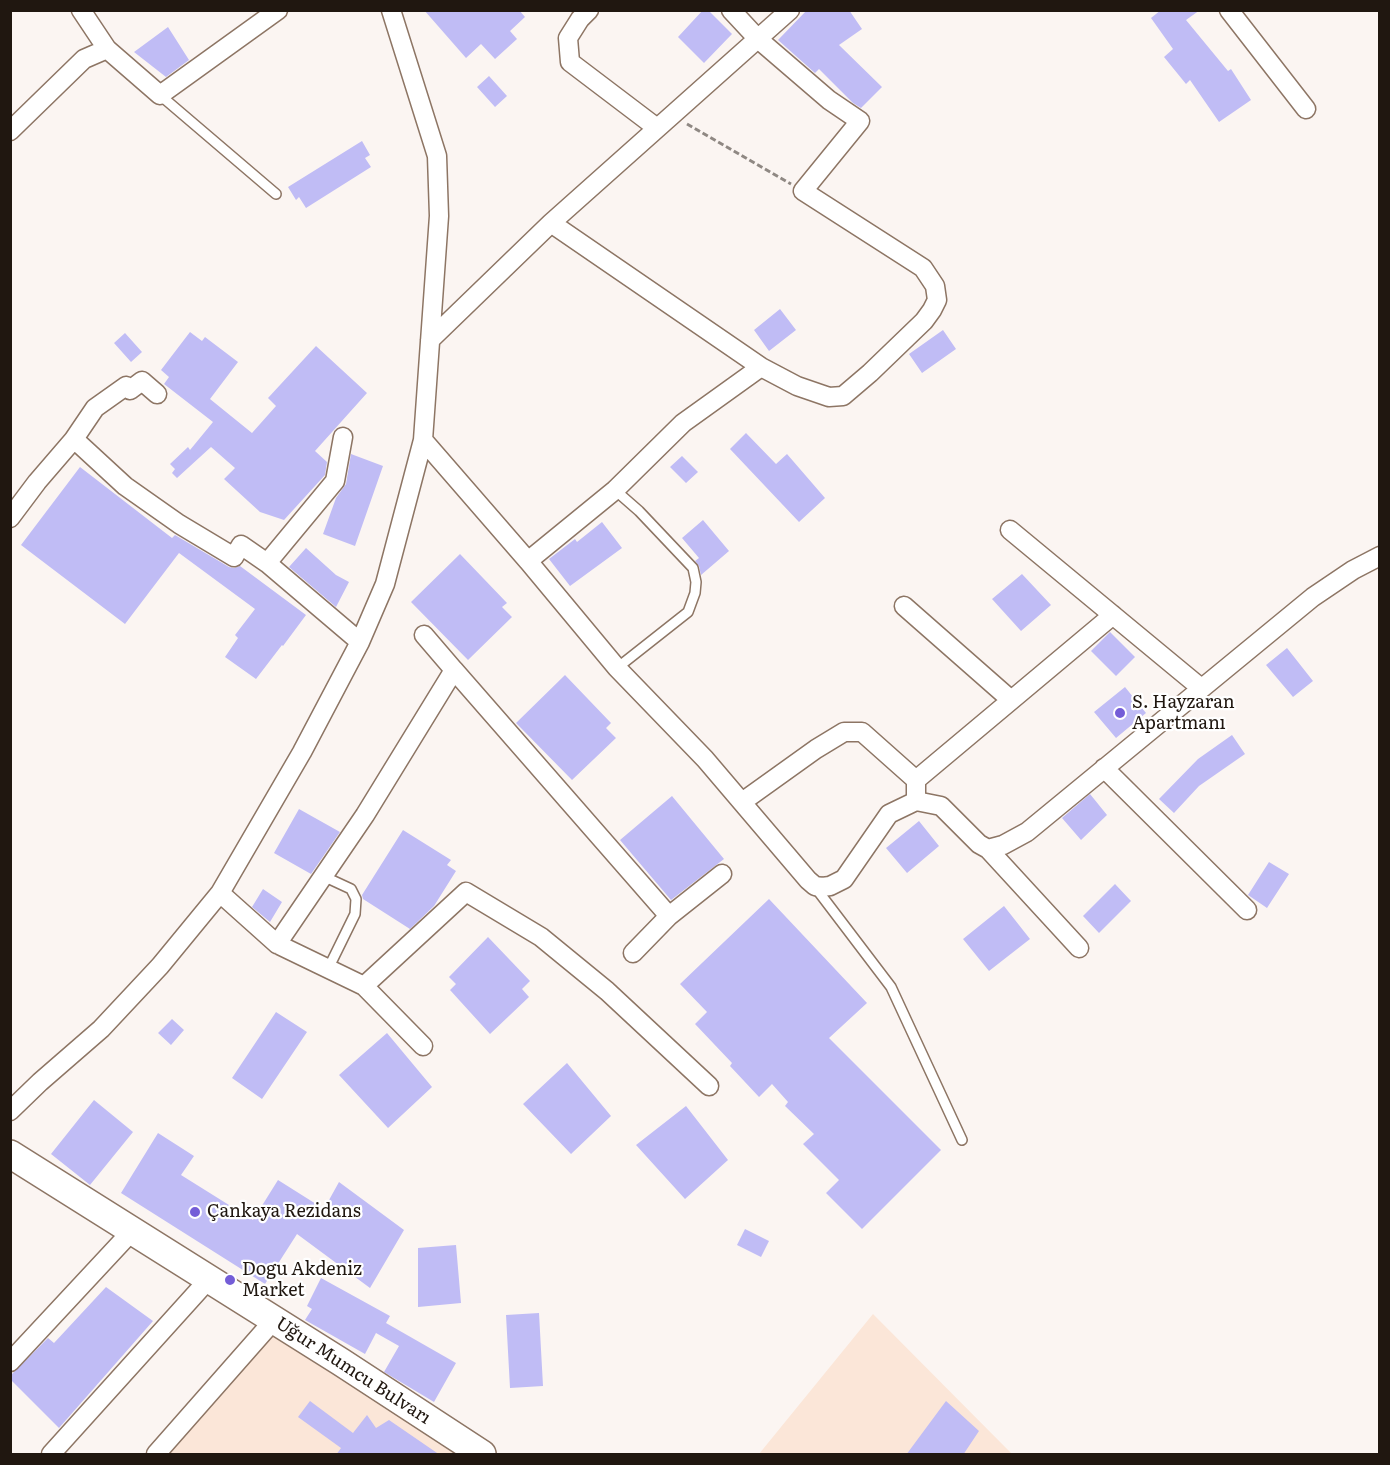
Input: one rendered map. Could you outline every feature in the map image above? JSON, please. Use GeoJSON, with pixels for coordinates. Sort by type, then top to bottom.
{"type":"FeatureCollection","features":[{"type":"Feature","properties":{"kind":"street"},"geometry":{"type":"LineString","coordinates":[[81,10],[106,49],[160,95],[278,10]]}},
{"type":"Feature","properties":{"kind":"street"},"geometry":{"type":"LineString","coordinates":[[10,1111],[101,1029],[160,966],[220,892],[302,752],[360,642],[385,584],[423,440],[439,216],[437,156],[391,10]]}},
{"type":"Feature","properties":{"kind":"street"},"geometry":{"type":"LineString","coordinates":[[590,10],[580,19],[568,38],[570,62],[657,128]]}},
{"type":"Feature","properties":{"kind":"street"},"geometry":{"type":"LineString","coordinates":[[551,223],[761,367],[797,386],[829,397],[843,396],[904,342],[932,310],[937,300],[935,286],[923,268],[803,191],[860,121],[829,100],[758,39],[731,10]]}},
{"type":"Feature","properties":{"kind":"street"},"geometry":{"type":"LineString","coordinates":[[430,340],[551,223],[790,10]]}},
{"type":"Feature","properties":{"kind":"street"},"geometry":{"type":"LineString","coordinates":[[1229,10],[1306,109]]}},
{"type":"Feature","properties":{"kind":"street"},"geometry":{"type":"LineString","coordinates":[[10,131],[84,59],[106,49]]}},
{"type":"Feature","properties":{"kind":"street"},"geometry":{"type":"LineString","coordinates":[[528,561],[615,490],[683,423],[761,367]]}},
{"type":"Feature","properties":{"kind":"street"},"geometry":{"type":"LineString","coordinates":[[10,518],[74,439],[95,408],[126,386],[130,390],[142,381],[157,394]]}},
{"type":"Feature","properties":{"kind":"street"},"geometry":{"type":"LineString","coordinates":[[267,563],[335,481],[343,437]]}},
{"type":"Feature","properties":{"kind":"street"},"geometry":{"type":"LineString","coordinates":[[74,439],[125,486],[179,524],[234,557],[241,545],[267,563],[360,642]]}},
{"type":"Feature","properties":{"kind":"street"},"geometry":{"type":"LineString","coordinates":[[423,440],[617,668],[705,759],[815,886],[830,886],[844,879],[889,814],[916,801],[941,806],[979,844],[988,849],[1079,948]]}},
{"type":"Feature","properties":{"kind":"street"},"geometry":{"type":"LineString","coordinates":[[1010,530],[1201,688]]}},
{"type":"Feature","properties":{"kind":"street"},"geometry":{"type":"LineString","coordinates":[[988,849],[1003,845],[1027,832],[1313,597],[1379,555]]}},
{"type":"Feature","properties":{"kind":"street"},"geometry":{"type":"LineString","coordinates":[[904,606],[1011,700]]}},
{"type":"Feature","properties":{"kind":"street"},"geometry":{"type":"LineString","coordinates":[[916,780],[1113,615]]}},
{"type":"Feature","properties":{"kind":"street"},"geometry":{"type":"LineString","coordinates":[[424,634],[669,916]]}},
{"type":"Feature","properties":{"kind":"street"},"geometry":{"type":"LineString","coordinates":[[277,944],[365,815],[454,670]]}},
{"type":"Feature","properties":{"kind":"street"},"geometry":{"type":"LineString","coordinates":[[742,802],[816,749],[844,732],[862,732],[916,780],[916,801]]}},
{"type":"Feature","properties":{"kind":"street"},"geometry":{"type":"LineString","coordinates":[[1104,768],[1247,909]]}},
{"type":"Feature","properties":{"kind":"street"},"geometry":{"type":"LineString","coordinates":[[633,953],[669,916],[722,874]]}},
{"type":"Feature","properties":{"kind":"street"},"geometry":{"type":"LineString","coordinates":[[220,892],[277,944],[364,986],[423,1046]]}},
{"type":"Feature","properties":{"kind":"street"},"geometry":{"type":"LineString","coordinates":[[364,986],[466,892],[541,937],[607,991],[709,1086]]}},
{"type":"Feature","properties":{"kind":"street","name":"Uğur Mumcu Bulvarı"},"geometry":{"type":"LineString","coordinates":[[10,1154],[274,1320],[482,1455]]}},
{"type":"Feature","properties":{"kind":"street"},"geometry":{"type":"LineString","coordinates":[[10,1362],[132,1231]]}},
{"type":"Feature","properties":{"kind":"street"},"geometry":{"type":"LineString","coordinates":[[51,1455],[209,1279]]}},
{"type":"Feature","properties":{"kind":"street"},"geometry":{"type":"LineString","coordinates":[[156,1455],[274,1320]]}},
{"type":"Feature","properties":{"kind":"lane"},"geometry":{"type":"LineString","coordinates":[[160,95],[276,194]]}},
{"type":"Feature","properties":{"kind":"lane"},"geometry":{"type":"LineString","coordinates":[[615,490],[639,511],[693,568],[696,582],[695,593],[688,612],[617,668]]}},
{"type":"Feature","properties":{"kind":"lane"},"geometry":{"type":"LineString","coordinates":[[323,876],[351,889],[356,899],[355,914],[328,969]]}},
{"type":"Feature","properties":{"kind":"lane"},"geometry":{"type":"LineString","coordinates":[[815,886],[891,987],[962,1140]]}},
{"type":"Feature","properties":{"kind":"path"},"geometry":{"type":"LineString","coordinates":[[672,115],[803,191]]}},
{"type":"Feature","properties":{"kind":"shaded area"},"geometry":{"type":"Polygon","coordinates":[[[873,1314],[1012,1454],[759,1454],[873,1314]]]}},
{"type":"Feature","properties":{"kind":"shaded area"},"geometry":{"type":"Polygon","coordinates":[[[271,1334],[455,1454],[160,1454],[271,1334]]]}},
{"type":"Feature","properties":{"kind":"building"},"geometry":{"type":"Polygon","coordinates":[[[424,10],[519,10],[525,17],[510,31],[517,39],[495,59],[481,44],[466,58],[424,10]]]}},
{"type":"Feature","properties":{"kind":"building"},"geometry":{"type":"Polygon","coordinates":[[[703,10],[708,10],[732,34],[704,63],[678,37],[703,10]]]}},
{"type":"Feature","properties":{"kind":"building"},"geometry":{"type":"Polygon","coordinates":[[[807,10],[849,10],[862,29],[839,45],[882,87],[861,108],[819,69],[815,73],[778,40],[807,10]]]}},
{"type":"Feature","properties":{"kind":"building"},"geometry":{"type":"Polygon","coordinates":[[[1161,10],[1200,10],[1186,20],[1228,71],[1231,69],[1251,100],[1219,122],[1190,80],[1186,84],[1164,57],[1173,49],[1151,18],[1161,10]]]}},
{"type":"Feature","properties":{"kind":"building"},"geometry":{"type":"Polygon","coordinates":[[[168,27],[189,60],[166,77],[134,52],[168,27]]]}},
{"type":"Feature","properties":{"kind":"building"},"geometry":{"type":"Polygon","coordinates":[[[489,76],[507,96],[495,107],[477,87],[489,76]]]}},
{"type":"Feature","properties":{"kind":"building"},"geometry":{"type":"Polygon","coordinates":[[[362,141],[370,155],[365,158],[371,167],[306,208],[299,197],[296,200],[288,187],[362,141]]]}},
{"type":"Feature","properties":{"kind":"building"},"geometry":{"type":"Polygon","coordinates":[[[780,309],[796,330],[769,351],[754,330],[780,309]]]}},
{"type":"Feature","properties":{"kind":"building"},"geometry":{"type":"Polygon","coordinates":[[[943,330],[956,349],[922,373],[909,354],[943,330]]]}},
{"type":"Feature","properties":{"kind":"building"},"geometry":{"type":"Polygon","coordinates":[[[190,332],[202,341],[205,337],[238,362],[210,399],[252,433],[276,406],[268,398],[316,346],[367,393],[315,451],[327,462],[325,475],[284,520],[260,512],[224,479],[235,468],[211,447],[177,478],[172,473],[175,469],[170,464],[188,447],[190,450],[213,422],[164,384],[169,377],[161,370],[190,332]]]}},
{"type":"Feature","properties":{"kind":"building"},"geometry":{"type":"Polygon","coordinates":[[[125,333],[142,352],[131,362],[114,343],[125,333]]]}},
{"type":"Feature","properties":{"kind":"building"},"geometry":{"type":"Polygon","coordinates":[[[746,433],[776,464],[787,454],[825,498],[799,522],[730,449],[746,433]]]}},
{"type":"Feature","properties":{"kind":"building"},"geometry":{"type":"Polygon","coordinates":[[[351,454],[383,466],[355,546],[323,534],[336,498],[346,484],[351,454]]]}},
{"type":"Feature","properties":{"kind":"building"},"geometry":{"type":"Polygon","coordinates":[[[682,456],[698,472],[686,483],[670,467],[682,456]]]}},
{"type":"Feature","properties":{"kind":"building"},"geometry":{"type":"Polygon","coordinates":[[[80,467],[172,538],[175,535],[229,567],[240,566],[306,615],[256,679],[225,657],[238,638],[235,635],[255,609],[179,553],[125,624],[21,545],[80,467]]]}},
{"type":"Feature","properties":{"kind":"building"},"geometry":{"type":"Polygon","coordinates":[[[703,520],[729,551],[701,575],[695,561],[699,558],[682,538],[703,520]]]}},
{"type":"Feature","properties":{"kind":"building"},"geometry":{"type":"Polygon","coordinates":[[[602,522],[622,548],[570,586],[549,559],[575,539],[577,542],[602,522]]]}},
{"type":"Feature","properties":{"kind":"building"},"geometry":{"type":"Polygon","coordinates":[[[306,548],[336,575],[349,582],[336,607],[289,567],[306,548]]]}},
{"type":"Feature","properties":{"kind":"building"},"geometry":{"type":"Polygon","coordinates":[[[460,554],[507,603],[502,607],[512,617],[468,660],[411,602],[460,554]]]}},
{"type":"Feature","properties":{"kind":"building"},"geometry":{"type":"Polygon","coordinates":[[[1022,574],[1051,605],[1021,631],[992,599],[1022,574]]]}},
{"type":"Feature","properties":{"kind":"building"},"geometry":{"type":"Polygon","coordinates":[[[1110,632],[1135,657],[1116,676],[1091,651],[1110,632]]]}},
{"type":"Feature","properties":{"kind":"building"},"geometry":{"type":"Polygon","coordinates":[[[1287,648],[1313,681],[1293,697],[1266,665],[1287,648]]]}},
{"type":"Feature","properties":{"kind":"building"},"geometry":{"type":"Polygon","coordinates":[[[565,675],[611,723],[606,728],[616,738],[572,780],[516,723],[565,675]]]}},
{"type":"Feature","properties":{"kind":"building","name":"S. Hayzaran Apartmanı"},"geometry":{"type":"Polygon","coordinates":[[[1125,687],[1146,713],[1116,738],[1094,712],[1125,687]]]}},
{"type":"Feature","properties":{"kind":"building"},"geometry":{"type":"Polygon","coordinates":[[[1232,735],[1245,754],[1199,786],[1174,813],[1159,799],[1198,759],[1232,735]]]}},
{"type":"Feature","properties":{"kind":"building"},"geometry":{"type":"Polygon","coordinates":[[[1090,794],[1107,815],[1081,840],[1062,818],[1090,794]]]}},
{"type":"Feature","properties":{"kind":"building"},"geometry":{"type":"Polygon","coordinates":[[[672,796],[724,859],[671,900],[620,840],[672,796]]]}},
{"type":"Feature","properties":{"kind":"building"},"geometry":{"type":"Polygon","coordinates":[[[299,809],[340,832],[311,874],[274,853],[299,809]]]}},
{"type":"Feature","properties":{"kind":"building"},"geometry":{"type":"Polygon","coordinates":[[[919,821],[939,846],[907,873],[886,848],[919,821]]]}},
{"type":"Feature","properties":{"kind":"building"},"geometry":{"type":"Polygon","coordinates":[[[403,830],[451,860],[447,865],[456,871],[434,906],[410,929],[363,899],[362,895],[403,830]]]}},
{"type":"Feature","properties":{"kind":"building"},"geometry":{"type":"Polygon","coordinates":[[[1269,862],[1289,874],[1267,908],[1248,895],[1269,862]]]}},
{"type":"Feature","properties":{"kind":"building"},"geometry":{"type":"Polygon","coordinates":[[[1115,884],[1131,901],[1099,933],[1083,916],[1115,884]]]}},
{"type":"Feature","properties":{"kind":"building"},"geometry":{"type":"Polygon","coordinates":[[[263,889],[282,902],[270,922],[252,907],[263,889]]]}},
{"type":"Feature","properties":{"kind":"building"},"geometry":{"type":"Polygon","coordinates":[[[769,899],[867,1003],[829,1038],[941,1150],[862,1229],[826,1193],[839,1180],[803,1144],[814,1134],[785,1106],[788,1102],[772,1084],[759,1097],[730,1066],[732,1063],[695,1024],[707,1012],[680,984],[769,899]]]}},
{"type":"Feature","properties":{"kind":"building"},"geometry":{"type":"Polygon","coordinates":[[[1004,906],[1030,939],[989,971],[963,939],[1004,906]]]}},
{"type":"Feature","properties":{"kind":"building"},"geometry":{"type":"Polygon","coordinates":[[[488,937],[530,981],[522,989],[529,997],[490,1034],[450,990],[456,984],[449,977],[488,937]]]}},
{"type":"Feature","properties":{"kind":"building"},"geometry":{"type":"Polygon","coordinates":[[[276,1012],[307,1032],[262,1099],[232,1078],[276,1012]]]}},
{"type":"Feature","properties":{"kind":"building"},"geometry":{"type":"Polygon","coordinates":[[[172,1019],[184,1030],[171,1045],[158,1033],[172,1019]]]}},
{"type":"Feature","properties":{"kind":"building"},"geometry":{"type":"Polygon","coordinates":[[[387,1033],[432,1087],[388,1128],[339,1075],[387,1033]]]}},
{"type":"Feature","properties":{"kind":"building"},"geometry":{"type":"Polygon","coordinates":[[[567,1063],[611,1116],[571,1154],[523,1104],[567,1063]]]}},
{"type":"Feature","properties":{"kind":"building"},"geometry":{"type":"Polygon","coordinates":[[[94,1100],[133,1132],[90,1185],[51,1154],[94,1100]]]}},
{"type":"Feature","properties":{"kind":"building"},"geometry":{"type":"Polygon","coordinates":[[[686,1106],[728,1160],[685,1199],[636,1145],[686,1106]]]}},
{"type":"Feature","properties":{"kind":"building","name":"Çankaya Rezidans"},"geometry":{"type":"Polygon","coordinates":[[[158,1133],[194,1156],[181,1175],[253,1220],[278,1180],[324,1209],[339,1182],[404,1230],[370,1288],[297,1234],[265,1284],[121,1193],[158,1133]]]}},
{"type":"Feature","properties":{"kind":"building"},"geometry":{"type":"Polygon","coordinates":[[[745,1229],[769,1241],[761,1257],[737,1245],[745,1229]]]}},
{"type":"Feature","properties":{"kind":"building"},"geometry":{"type":"Polygon","coordinates":[[[456,1245],[461,1303],[418,1307],[418,1248],[456,1245]]]}},
{"type":"Feature","properties":{"kind":"building"},"geometry":{"type":"Polygon","coordinates":[[[321,1278],[390,1316],[386,1323],[456,1363],[434,1402],[384,1372],[399,1346],[376,1333],[365,1354],[305,1320],[312,1309],[307,1306],[321,1278]]]}},
{"type":"Feature","properties":{"kind":"building"},"geometry":{"type":"Polygon","coordinates":[[[106,1287],[153,1321],[59,1428],[10,1379],[10,1376],[48,1338],[54,1343],[106,1287]]]}},
{"type":"Feature","properties":{"kind":"building"},"geometry":{"type":"Polygon","coordinates":[[[539,1313],[543,1386],[510,1388],[506,1315],[539,1313]]]}},
{"type":"Feature","properties":{"kind":"building"},"geometry":{"type":"Polygon","coordinates":[[[310,1401],[353,1433],[367,1415],[376,1428],[389,1420],[440,1455],[336,1455],[341,1448],[298,1417],[310,1401]]]}},
{"type":"Feature","properties":{"kind":"building"},"geometry":{"type":"Polygon","coordinates":[[[946,1401],[979,1431],[963,1455],[906,1455],[946,1401]]]}},
{"type":"Feature","properties":{"kind":"place","name":"S. Hayzaran Apartmanı"},"geometry":{"type":"Point","coordinates":[1120,713]}},
{"type":"Feature","properties":{"kind":"place","name":"Çankaya Rezidans"},"geometry":{"type":"Point","coordinates":[195,1212]}},
{"type":"Feature","properties":{"kind":"place","name":"Dogu Akdeniz Market"},"geometry":{"type":"Point","coordinates":[230,1280]}}]}
